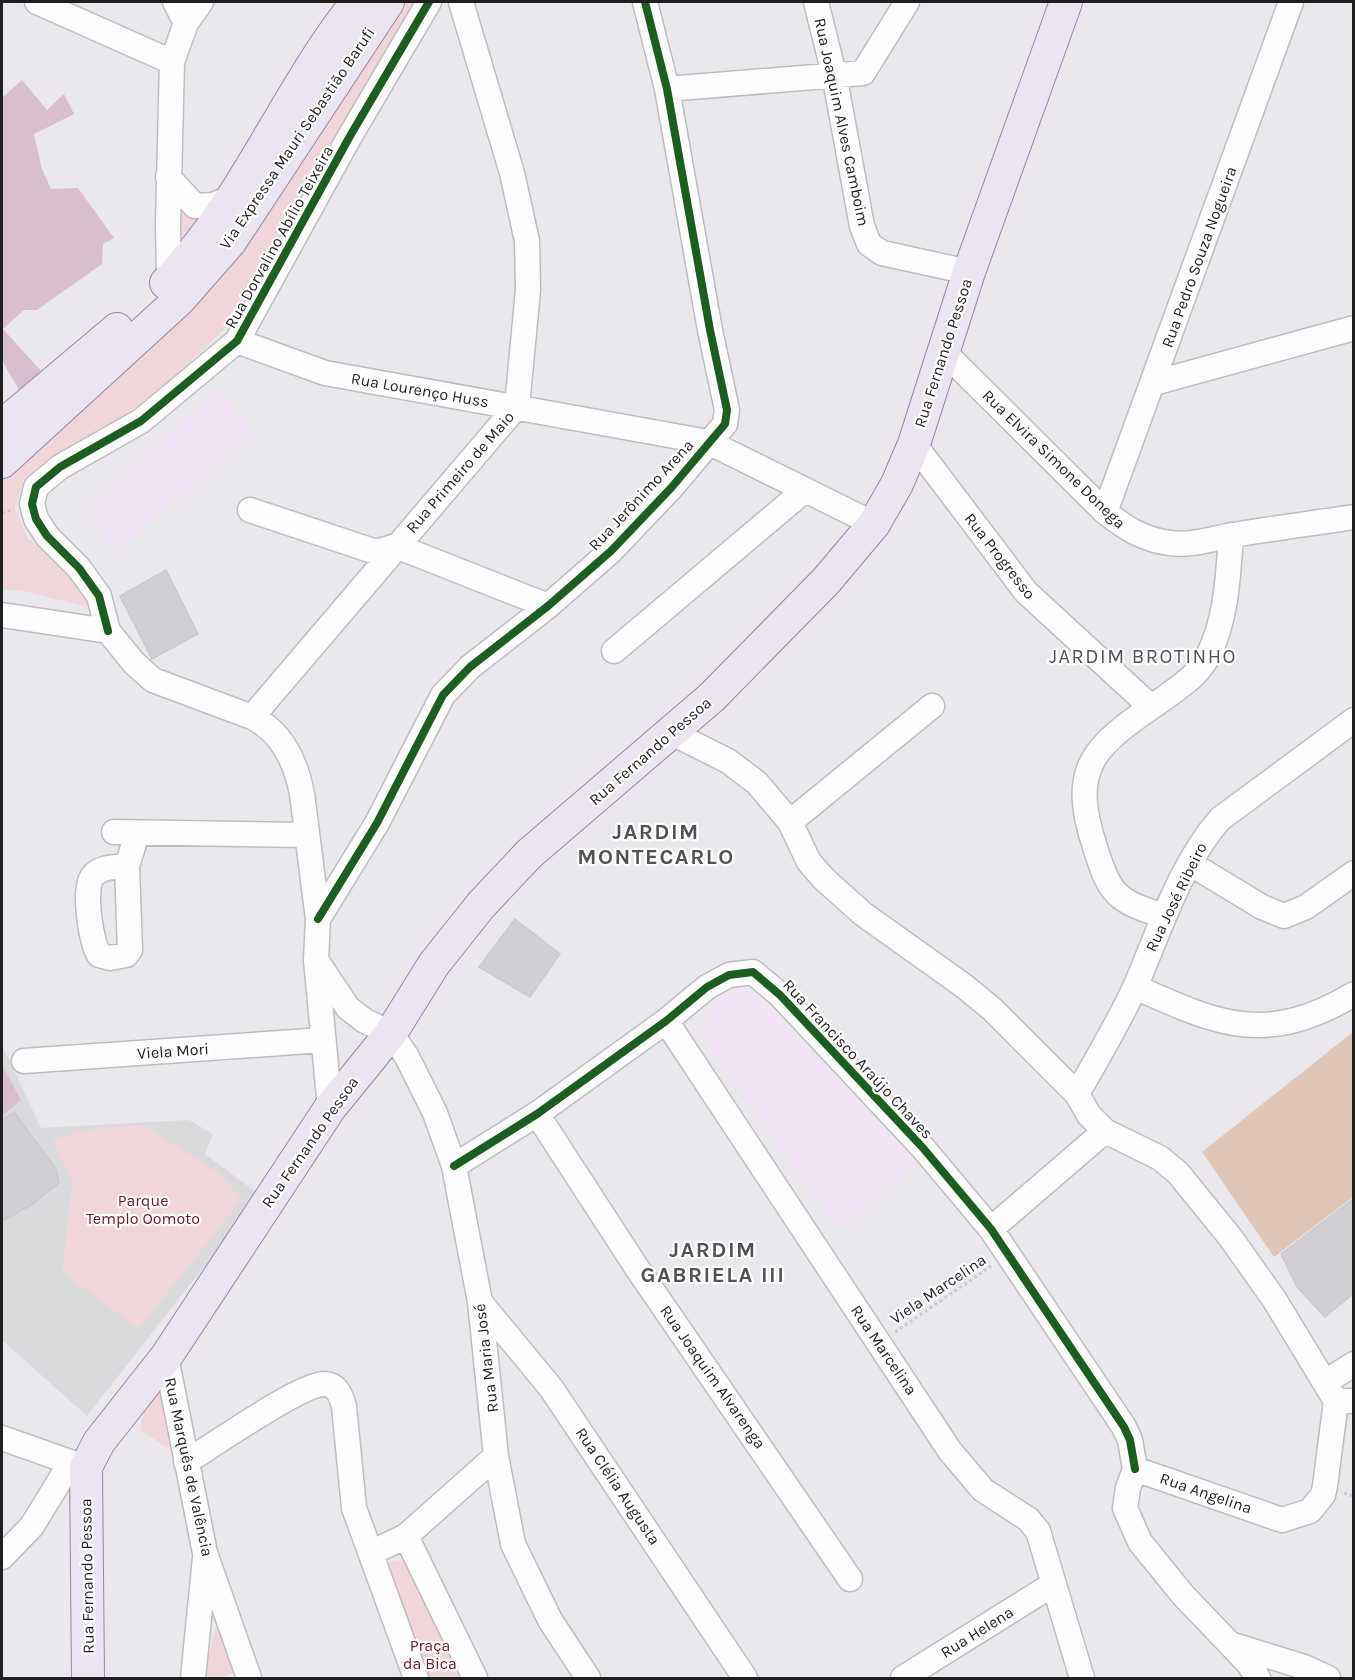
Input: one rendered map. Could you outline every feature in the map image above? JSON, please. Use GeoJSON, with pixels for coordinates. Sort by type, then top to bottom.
{"type":"FeatureCollection","features":[{"type":"Feature","properties":{"kind":"main road","name":"Via Expressa Mauri Sebastião Barufi"},"geometry":{"type":"LineString","coordinates":[[2,426],[142,307],[174,290],[235,196],[300,85],[357,2]]}},
{"type":"Feature","properties":{"kind":"main road","name":"Via Expressa Mauri Sebastião Barufi"},"geometry":{"type":"LineString","coordinates":[[2,462],[174,290],[230,242],[388,2]]}},
{"type":"Feature","properties":{"kind":"main road","name":"Rua Fernando Pessoa"},"geometry":{"type":"LineString","coordinates":[[88,1678],[79,1465],[166,1357],[330,1108],[391,1033],[434,964],[481,905],[529,854],[712,697],[826,581],[874,524],[897,484],[914,444],[969,272],[1066,2]]}},
{"type":"Feature","properties":{"kind":"street"},"geometry":{"type":"LineString","coordinates":[[37,2],[172,62]]}},
{"type":"Feature","properties":{"kind":"street"},"geometry":{"type":"LineString","coordinates":[[175,2],[186,23]]}},
{"type":"Feature","properties":{"kind":"street"},"geometry":{"type":"LineString","coordinates":[[174,290],[168,177],[172,62],[186,23],[201,2]]}},
{"type":"Feature","properties":{"kind":"street","name":"Rua Dorvalino Abílio Teixeira"},"geometry":{"type":"LineString","coordinates":[[108,631],[99,596],[79,568],[47,536],[36,519],[32,504],[36,487],[60,467],[141,421],[237,341],[329,173],[429,2]]}},
{"type":"Feature","properties":{"kind":"street","name":"Rua Primeiro de Maio"},"geometry":{"type":"LineString","coordinates":[[252,717],[518,406],[528,290],[527,241],[512,173],[461,2]]}},
{"type":"Feature","properties":{"kind":"street","name":"Rua Jerônimo Arena"},"geometry":{"type":"LineString","coordinates":[[318,919],[377,823],[443,695],[470,667],[548,606],[611,551],[671,488],[725,424],[727,410],[710,330],[667,89],[645,2]]}},
{"type":"Feature","properties":{"kind":"street","name":"Rua Joaquim Alves Camboim"},"geometry":{"type":"LineString","coordinates":[[816,2],[834,74],[862,226],[869,244],[882,253],[969,272]]}},
{"type":"Feature","properties":{"kind":"street"},"geometry":{"type":"LineString","coordinates":[[667,89],[862,73],[907,2]]}},
{"type":"Feature","properties":{"kind":"street","name":"Rua Pedro Souza Nogueira"},"geometry":{"type":"LineString","coordinates":[[1105,512],[1154,383],[1291,2]]}},
{"type":"Feature","properties":{"kind":"street"},"geometry":{"type":"LineString","coordinates":[[168,177],[195,206],[213,205],[235,196]]}},
{"type":"Feature","properties":{"kind":"street"},"geometry":{"type":"LineString","coordinates":[[1154,383],[1353,328]]}},
{"type":"Feature","properties":{"kind":"street","name":"Rua Lourenço Huss"},"geometry":{"type":"LineString","coordinates":[[237,341],[325,373],[419,392],[518,406],[708,442],[874,524]]}},
{"type":"Feature","properties":{"kind":"street","name":"Rua Elvira Simone Donega"},"geometry":{"type":"LineString","coordinates":[[944,352],[1105,512],[1129,530],[1171,543],[1196,543],[1231,535],[1353,517]]}},
{"type":"Feature","properties":{"kind":"street","name":"Rua Progresso"},"geometry":{"type":"LineString","coordinates":[[914,444],[1026,592],[1151,707]]}},
{"type":"Feature","properties":{"kind":"street"},"geometry":{"type":"LineString","coordinates":[[614,651],[805,490]]}},
{"type":"Feature","properties":{"kind":"street"},"geometry":{"type":"LineString","coordinates":[[249,510],[376,552],[396,546],[548,606]]}},
{"type":"Feature","properties":{"kind":"street"},"geometry":{"type":"LineString","coordinates":[[1164,916],[1138,908],[1112,890],[1093,842],[1084,810],[1082,788],[1088,769],[1101,749],[1119,730],[1188,681],[1208,655],[1226,601],[1231,535]]}},
{"type":"Feature","properties":{"kind":"street"},"geometry":{"type":"LineString","coordinates":[[2,615],[108,631],[134,663],[153,680],[266,724],[291,757],[303,794],[306,835],[318,919],[316,960],[330,1108]]}},
{"type":"Feature","properties":{"kind":"street"},"geometry":{"type":"LineString","coordinates":[[790,822],[932,706]]}},
{"type":"Feature","properties":{"kind":"street","name":"Rua José Ribeiro"},"geometry":{"type":"LineString","coordinates":[[1077,1094],[1135,987],[1164,916],[1205,836],[1220,819],[1353,720]]}},
{"type":"Feature","properties":{"kind":"street"},"geometry":{"type":"LineString","coordinates":[[672,733],[728,760],[757,783],[790,822],[809,862],[824,879],[863,914],[985,1004],[1077,1094],[1089,1115],[1105,1131],[1160,1158],[1178,1173],[1230,1237],[1338,1395]]}},
{"type":"Feature","properties":{"kind":"street"},"geometry":{"type":"LineString","coordinates":[[127,866],[125,833],[306,835]]}},
{"type":"Feature","properties":{"kind":"street"},"geometry":{"type":"LineString","coordinates":[[1191,864],[1272,913],[1284,916],[1306,907],[1353,873]]}},
{"type":"Feature","properties":{"kind":"street"},"geometry":{"type":"LineString","coordinates":[[316,960],[348,1008],[365,1021],[391,1033]]}},
{"type":"Feature","properties":{"kind":"street","name":"Rua Francisco Araújo Chaves"},"geometry":{"type":"LineString","coordinates":[[454,1166],[537,1114],[666,1020],[707,987],[729,975],[742,971],[753,972],[780,995],[923,1148],[991,1229],[1010,1254],[1124,1427],[1130,1440],[1135,1469]]}},
{"type":"Feature","properties":{"kind":"street"},"geometry":{"type":"LineString","coordinates":[[1135,987],[1210,1019],[1236,1025],[1272,1026],[1308,1017],[1353,994]]}},
{"type":"Feature","properties":{"kind":"street","name":"Rua Marcelina"},"geometry":{"type":"LineString","coordinates":[[666,1020],[967,1473],[983,1490],[1028,1519],[1038,1531],[1052,1585],[1082,1678]]}},
{"type":"Feature","properties":{"kind":"street","name":"Rua Maria José"},"geometry":{"type":"LineString","coordinates":[[391,1033],[407,1057],[435,1113],[454,1166],[480,1302],[496,1456],[513,1544],[550,1620],[588,1678]]}},
{"type":"Feature","properties":{"kind":"street","name":"Viela Mori"},"geometry":{"type":"LineString","coordinates":[[24,1061],[323,1040]]}},
{"type":"Feature","properties":{"kind":"street","name":"Rua Joaquim Alvarenga"},"geometry":{"type":"LineString","coordinates":[[537,1114],[637,1268],[850,1579]]}},
{"type":"Feature","properties":{"kind":"street"},"geometry":{"type":"LineString","coordinates":[[991,1229],[1105,1131]]}},
{"type":"Feature","properties":{"kind":"street","name":"Rua Clélia Augusta"},"geometry":{"type":"LineString","coordinates":[[480,1302],[551,1388],[745,1678]]}},
{"type":"Feature","properties":{"kind":"street","name":"Rua Marquês de Valência"},"geometry":{"type":"LineString","coordinates":[[166,1357],[205,1553],[249,1678]]}},
{"type":"Feature","properties":{"kind":"street"},"geometry":{"type":"LineString","coordinates":[[1338,1395],[1353,1364]]}},
{"type":"Feature","properties":{"kind":"street"},"geometry":{"type":"LineString","coordinates":[[186,1462],[297,1393],[313,1386],[326,1384],[334,1387],[340,1393],[344,1406],[354,1508],[416,1678]]}},
{"type":"Feature","properties":{"kind":"street","name":"Rua Angelina"},"geometry":{"type":"LineString","coordinates":[[1135,1469],[1282,1520],[1296,1517],[1310,1511],[1323,1495],[1338,1395]]}},
{"type":"Feature","properties":{"kind":"street"},"geometry":{"type":"LineString","coordinates":[[2,1557],[32,1527],[79,1465],[5,1436]]}},
{"type":"Feature","properties":{"kind":"street"},"geometry":{"type":"LineString","coordinates":[[371,1553],[406,1536],[496,1456]]}},
{"type":"Feature","properties":{"kind":"street"},"geometry":{"type":"LineString","coordinates":[[1135,1469],[1125,1508],[1130,1524],[1140,1542],[1183,1595],[1249,1664],[1258,1678]]}},
{"type":"Feature","properties":{"kind":"street"},"geometry":{"type":"LineString","coordinates":[[406,1536],[475,1678]]}},
{"type":"Feature","properties":{"kind":"street"},"geometry":{"type":"LineString","coordinates":[[193,1678],[205,1553]]}},
{"type":"Feature","properties":{"kind":"street","name":"Rua Helena"},"geometry":{"type":"LineString","coordinates":[[903,1678],[1052,1585]]}},
{"type":"Feature","properties":{"kind":"street"},"geometry":{"type":"LineString","coordinates":[[1228,1644],[1304,1667],[1328,1678]]}},
{"type":"Feature","properties":{"kind":"path"},"geometry":{"type":"LineString","coordinates":[[2,513],[13,510]]}},
{"type":"Feature","properties":{"kind":"shaded area"},"geometry":{"type":"Polygon","coordinates":[[[22,80],[47,110],[64,94],[74,114],[34,134],[42,169],[51,189],[78,188],[114,238],[103,244],[102,264],[37,310],[24,310],[3,329],[41,371],[19,390],[2,360],[2,98],[22,80]]]}},
{"type":"Feature","properties":{"kind":"shaded area"},"geometry":{"type":"Polygon","coordinates":[[[218,390],[253,431],[120,549],[86,511],[218,390]]]}},
{"type":"Feature","properties":{"kind":"shaded area"},"geometry":{"type":"Polygon","coordinates":[[[742,989],[762,998],[916,1163],[838,1227],[700,1033],[709,1012],[721,998],[742,989]]]}},
{"type":"Feature","properties":{"kind":"shaded area"},"geometry":{"type":"Polygon","coordinates":[[[1353,1032],[1353,1197],[1274,1257],[1202,1152],[1353,1032]]]}},
{"type":"Feature","properties":{"kind":"shaded area"},"geometry":{"type":"Polygon","coordinates":[[[2,1045],[41,1128],[189,1120],[213,1134],[205,1154],[260,1195],[87,1416],[2,1340],[2,1045]]]}},
{"type":"Feature","properties":{"kind":"shaded area"},"geometry":{"type":"Polygon","coordinates":[[[2,1065],[21,1100],[2,1116],[2,1065]]]}},
{"type":"Feature","properties":{"kind":"green space"},"geometry":{"type":"Polygon","coordinates":[[[401,2],[413,2],[356,107],[226,328],[145,404],[41,465],[23,481],[15,509],[28,539],[63,561],[92,608],[19,590],[2,590],[2,474],[76,409],[401,2]]]}},
{"type":"Feature","properties":{"kind":"green space"},"geometry":{"type":"Polygon","coordinates":[[[180,208],[192,216],[208,215],[177,248],[180,208]]]}},
{"type":"Feature","properties":{"kind":"green space","name":"Parque Templo Oomoto"},"geometry":{"type":"Polygon","coordinates":[[[142,1124],[220,1174],[242,1199],[139,1329],[62,1272],[72,1182],[53,1140],[81,1131],[142,1124]]]}},
{"type":"Feature","properties":{"kind":"green space"},"geometry":{"type":"Polygon","coordinates":[[[162,1383],[169,1415],[171,1450],[140,1430],[148,1393],[162,1383]]]}},
{"type":"Feature","properties":{"kind":"green space","name":"Praça da Bica"},"geometry":{"type":"Polygon","coordinates":[[[404,1560],[429,1608],[459,1678],[419,1678],[383,1570],[391,1561],[404,1560]]]}},
{"type":"Feature","properties":{"kind":"green space"},"geometry":{"type":"Polygon","coordinates":[[[216,1627],[233,1639],[238,1671],[220,1678],[203,1677],[216,1627]]]}},
{"type":"Feature","properties":{"kind":"building"},"geometry":{"type":"Polygon","coordinates":[[[166,570],[198,634],[152,659],[120,596],[166,570]]]}},
{"type":"Feature","properties":{"kind":"building"},"geometry":{"type":"Polygon","coordinates":[[[515,919],[560,954],[530,997],[479,967],[515,919]]]}},
{"type":"Feature","properties":{"kind":"building"},"geometry":{"type":"Polygon","coordinates":[[[14,1112],[56,1169],[59,1183],[31,1205],[2,1221],[2,1120],[14,1112]]]}},
{"type":"Feature","properties":{"kind":"building"},"geometry":{"type":"Polygon","coordinates":[[[1353,1199],[1353,1294],[1325,1317],[1297,1287],[1281,1254],[1353,1199]]]}},
{"type":"Feature","properties":{"kind":"cycle path"},"geometry":{"type":"LineString","coordinates":[[108,631],[99,596],[79,568],[47,536],[36,519],[32,504],[36,487],[60,467],[141,421],[237,341],[350,136],[429,2]]}},
{"type":"Feature","properties":{"kind":"cycle path"},"geometry":{"type":"LineString","coordinates":[[318,919],[377,823],[443,695],[470,667],[548,606],[611,551],[671,488],[725,424],[727,410],[710,330],[667,89],[645,2]]}},
{"type":"Feature","properties":{"kind":"cycle path"},"geometry":{"type":"LineString","coordinates":[[454,1166],[537,1114],[666,1021],[707,987],[729,975],[753,972],[780,995],[923,1148],[991,1229],[1124,1427],[1130,1440],[1135,1469]]}},
{"type":"Feature","properties":{"kind":"district","name":"JARDIM BROTINHO"},"geometry":{"type":"Point","coordinates":[1143,656]}},
{"type":"Feature","properties":{"kind":"district","name":"JARDIM MONTECARLO"},"geometry":{"type":"Point","coordinates":[656,844]}},
{"type":"Feature","properties":{"kind":"district","name":"JARDIM GABRIELA III"},"geometry":{"type":"Point","coordinates":[713,1262]}}]}
